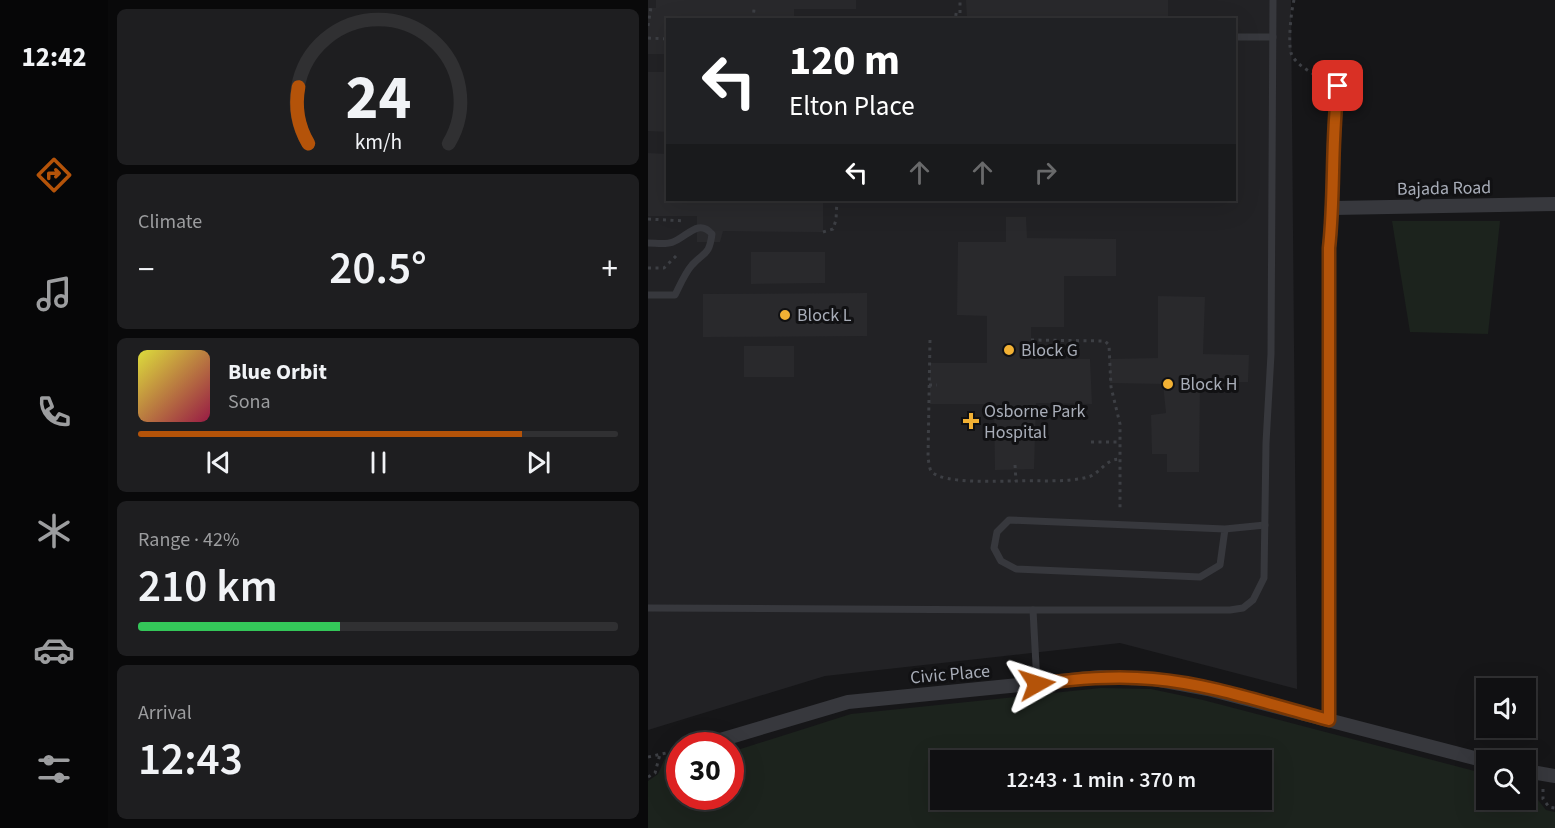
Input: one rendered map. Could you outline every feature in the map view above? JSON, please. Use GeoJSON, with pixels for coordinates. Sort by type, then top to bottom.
{"type":"FeatureCollection","features":[{"type":"Feature","properties":{"kind":"street"},"geometry":{"type":"LineString","coordinates":[[1329,720],[1329,248],[1334,208],[1333,126],[1338,86]]}},
{"type":"Feature","properties":{"kind":"street","name":"Bajada Road"},"geometry":{"type":"LineString","coordinates":[[1334,208],[1555,204]]}},
{"type":"Feature","properties":{"kind":"street","name":"Civic Place"},"geometry":{"type":"LineString","coordinates":[[744,733],[848,702],[1100,677],[1154,679],[1208,689],[1476,758]]}},
{"type":"Feature","properties":{"kind":"street"},"geometry":{"type":"LineString","coordinates":[[1536,773],[1555,776]]}},
{"type":"Feature","properties":{"kind":"lane"},"geometry":{"type":"LineString","coordinates":[[648,608],[1219,610],[1243,608],[1253,600],[1264,578],[1270,354],[1273,0]]}},
{"type":"Feature","properties":{"kind":"lane"},"geometry":{"type":"LineString","coordinates":[[1236,37],[1273,38]]}},
{"type":"Feature","properties":{"kind":"lane"},"geometry":{"type":"LineString","coordinates":[[648,243],[676,242],[689,231],[701,228],[707,228],[712,234],[708,253],[690,268],[675,295],[648,295]]}},
{"type":"Feature","properties":{"kind":"lane"},"geometry":{"type":"LineString","coordinates":[[1225,529],[1220,565],[1200,578],[1016,568],[1001,561],[994,548],[997,532],[1010,520],[1225,529],[1265,525]]}},
{"type":"Feature","properties":{"kind":"lane"},"geometry":{"type":"LineString","coordinates":[[1034,610],[1037,684]]}},
{"type":"Feature","properties":{"kind":"path"},"geometry":{"type":"LineString","coordinates":[[953,18],[953,14],[960,15],[960,0]]}},
{"type":"Feature","properties":{"kind":"path"},"geometry":{"type":"LineString","coordinates":[[1294,0],[1291,10],[1291,54],[1317,76],[1338,86]]}},
{"type":"Feature","properties":{"kind":"path"},"geometry":{"type":"LineString","coordinates":[[648,26],[651,7]]}},
{"type":"Feature","properties":{"kind":"path"},"geometry":{"type":"LineString","coordinates":[[753,18],[754,9]]}},
{"type":"Feature","properties":{"kind":"path"},"geometry":{"type":"LineString","coordinates":[[648,38],[666,39]]}},
{"type":"Feature","properties":{"kind":"path"},"geometry":{"type":"LineString","coordinates":[[823,232],[833,229],[837,201]]}},
{"type":"Feature","properties":{"kind":"path"},"geometry":{"type":"LineString","coordinates":[[648,219],[684,221],[689,224]]}},
{"type":"Feature","properties":{"kind":"path"},"geometry":{"type":"LineString","coordinates":[[648,268],[664,268],[676,255]]}},
{"type":"Feature","properties":{"kind":"path"},"geometry":{"type":"LineString","coordinates":[[930,340],[928,459],[933,473],[951,478],[1016,481],[1084,478],[1095,474],[1112,460],[1120,459]]}},
{"type":"Feature","properties":{"kind":"path"},"geometry":{"type":"LineString","coordinates":[[1031,340],[1105,341],[1109,345],[1111,387],[1120,424],[1120,509]]}},
{"type":"Feature","properties":{"kind":"path"},"geometry":{"type":"LineString","coordinates":[[929,385],[937,385]]}},
{"type":"Feature","properties":{"kind":"path"},"geometry":{"type":"LineString","coordinates":[[1091,442],[1120,442]]}},
{"type":"Feature","properties":{"kind":"path"},"geometry":{"type":"LineString","coordinates":[[1015,465],[1016,481]]}},
{"type":"Feature","properties":{"kind":"path"},"geometry":{"type":"LineString","coordinates":[[648,757],[666,753]]}},
{"type":"Feature","properties":{"kind":"path"},"geometry":{"type":"LineString","coordinates":[[648,777],[654,772],[660,754]]}},
{"type":"Feature","properties":{"kind":"path"},"geometry":{"type":"LineString","coordinates":[[1543,789],[1543,799],[1549,807],[1555,808]]}},
{"type":"Feature","properties":{"kind":"shaded area","name":"Osborne Park Hospital"},"geometry":{"type":"Polygon","coordinates":[[[648,0],[1291,0],[1297,689],[1120,643],[825,676],[648,730],[648,0]]]}},
{"type":"Feature","properties":{"kind":"shaded area"},"geometry":{"type":"Polygon","coordinates":[[[1392,221],[1500,221],[1488,334],[1410,332],[1392,221]]]}},
{"type":"Feature","properties":{"kind":"shaded area"},"geometry":{"type":"Polygon","coordinates":[[[1101,688],[1151,689],[1203,700],[1476,771],[1476,810],[1536,810],[1536,788],[1538,788],[1538,800],[1546,810],[1555,812],[1555,828],[648,828],[648,781],[658,774],[666,756],[666,810],[744,810],[744,748],[851,714],[1101,688]]]}},
{"type":"Feature","properties":{"kind":"building"},"geometry":{"type":"Polygon","coordinates":[[[656,0],[856,0],[856,9],[794,9],[794,18],[666,18],[666,54],[648,54],[648,8],[656,8],[656,0]]]}},
{"type":"Feature","properties":{"kind":"building"},"geometry":{"type":"Polygon","coordinates":[[[966,0],[1168,0],[1168,18],[955,18],[967,17],[966,0]]]}},
{"type":"Feature","properties":{"kind":"building"},"geometry":{"type":"Polygon","coordinates":[[[648,72],[666,72],[666,132],[648,131],[648,72]]]}},
{"type":"Feature","properties":{"kind":"building"},"geometry":{"type":"Polygon","coordinates":[[[648,153],[666,154],[666,201],[823,201],[823,232],[723,231],[720,242],[697,242],[697,216],[648,216],[648,153]]]}},
{"type":"Feature","properties":{"kind":"building","name":"Block G"},"geometry":{"type":"Polygon","coordinates":[[[1006,217],[1026,217],[1027,238],[1116,239],[1116,276],[1064,276],[1064,327],[1031,327],[1031,359],[1090,359],[1092,404],[1036,403],[1034,469],[995,470],[994,404],[930,404],[930,363],[987,363],[987,316],[957,315],[958,242],[1006,242],[1006,217]]]}},
{"type":"Feature","properties":{"kind":"building","name":"Block L"},"geometry":{"type":"Polygon","coordinates":[[[751,252],[825,252],[825,283],[751,284],[751,252]]]}},
{"type":"Feature","properties":{"kind":"building","name":"Block L"},"geometry":{"type":"Polygon","coordinates":[[[867,293],[867,336],[703,337],[703,294],[867,293]]]}},
{"type":"Feature","properties":{"kind":"building","name":"Block H"},"geometry":{"type":"Polygon","coordinates":[[[1158,296],[1205,297],[1203,354],[1249,355],[1248,382],[1200,382],[1199,472],[1167,472],[1167,454],[1152,454],[1151,415],[1166,413],[1163,384],[1110,383],[1110,359],[1158,358],[1158,296]]]}},
{"type":"Feature","properties":{"kind":"building","name":"Block L"},"geometry":{"type":"Polygon","coordinates":[[[744,346],[794,346],[794,377],[744,377],[744,346]]]}},
{"type":"Feature","properties":{"kind":"place","name":"Block L"},"geometry":{"type":"Point","coordinates":[785,315]}},
{"type":"Feature","properties":{"kind":"place","name":"Block G"},"geometry":{"type":"Point","coordinates":[1009,350]}},
{"type":"Feature","properties":{"kind":"place","name":"Block H"},"geometry":{"type":"Point","coordinates":[1168,384]}},
{"type":"Feature","properties":{"kind":"place","name":"Osborne Park Hospital"},"geometry":{"type":"Point","coordinates":[971,421]}},
{"type":"Feature","properties":{"kind":"route"},"geometry":{"type":"LineString","coordinates":[[1037,684],[1100,677],[1154,679],[1208,689],[1329,720],[1329,248],[1334,208],[1333,126],[1338,86]]}}]}
